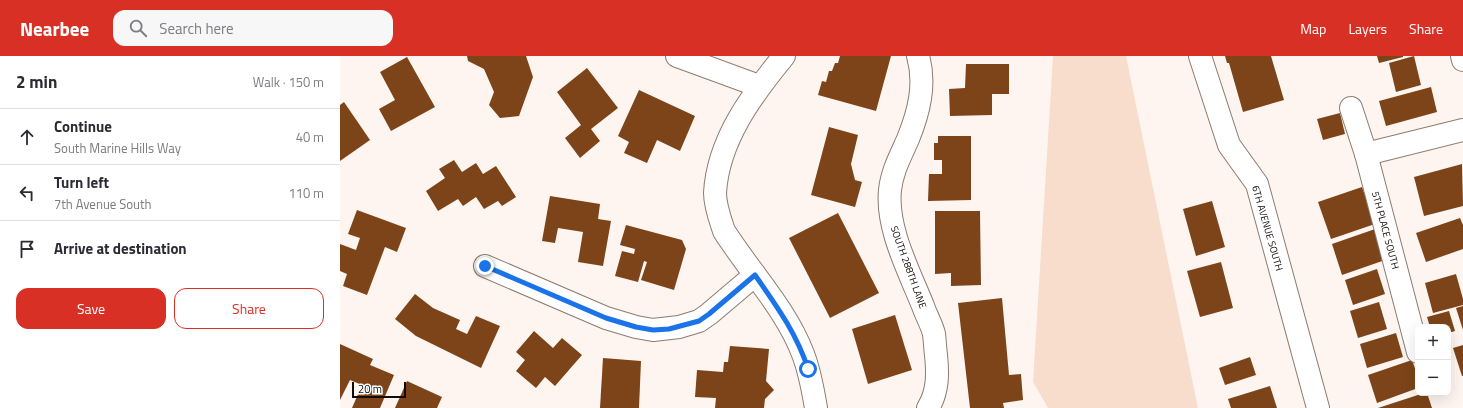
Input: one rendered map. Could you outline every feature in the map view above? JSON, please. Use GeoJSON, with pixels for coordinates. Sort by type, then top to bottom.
{"type":"FeatureCollection","features":[{"type":"Feature","properties":{"kind":"street"},"geometry":{"type":"LineString","coordinates":[[677,56],[759,86]]}},
{"type":"Feature","properties":{"kind":"street"},"geometry":{"type":"LineString","coordinates":[[784,56],[759,86],[744,108],[732,132],[722,161],[715,194],[718,215],[724,231],[785,319],[803,353],[816,408]]}},
{"type":"Feature","properties":{"kind":"street","name":"SOUTH 288TH LANE"},"geometry":{"type":"LineString","coordinates":[[918,56],[922,68],[922,91],[918,111],[909,137],[894,171],[890,190],[890,205],[895,235],[934,333],[938,379],[936,392],[928,408]]}},
{"type":"Feature","properties":{"kind":"street","name":"6TH AVENUE SOUTH"},"geometry":{"type":"LineString","coordinates":[[1200,56],[1229,145],[1258,184],[1318,408]]}},
{"type":"Feature","properties":{"kind":"street"},"geometry":{"type":"LineString","coordinates":[[1462,56],[1463,60]]}},
{"type":"Feature","properties":{"kind":"street","name":"5TH PLACE SOUTH"},"geometry":{"type":"LineString","coordinates":[[1351,108],[1366,154],[1415,341]]}},
{"type":"Feature","properties":{"kind":"street"},"geometry":{"type":"LineString","coordinates":[[1366,154],[1463,130]]}},
{"type":"Feature","properties":{"kind":"street"},"geometry":{"type":"LineString","coordinates":[[485,266],[606,318],[636,327],[653,330],[674,328],[699,321],[755,275]]}},
{"type":"Feature","properties":{"kind":"shaded area"},"geometry":{"type":"Polygon","coordinates":[[[1053,56],[1126,56],[1198,408],[1048,408],[1033,382],[1053,56]]]}},
{"type":"Feature","properties":{"kind":"building"},"geometry":{"type":"Polygon","coordinates":[[[467,56],[526,56],[533,77],[519,116],[500,118],[489,105],[494,92],[484,69],[468,61],[467,56]]]}},
{"type":"Feature","properties":{"kind":"building"},"geometry":{"type":"Polygon","coordinates":[[[840,56],[891,56],[876,111],[818,95],[822,81],[826,82],[829,71],[832,71],[835,63],[838,63],[840,56]]]}},
{"type":"Feature","properties":{"kind":"building"},"geometry":{"type":"Polygon","coordinates":[[[1225,56],[1271,56],[1284,100],[1243,112],[1229,63],[1227,63],[1225,56]]]}},
{"type":"Feature","properties":{"kind":"building"},"geometry":{"type":"Polygon","coordinates":[[[1377,56],[1403,56],[1403,57],[1379,63],[1377,56]]]}},
{"type":"Feature","properties":{"kind":"building"},"geometry":{"type":"Polygon","coordinates":[[[1414,56],[1421,85],[1396,92],[1389,63],[1414,56]]]}},
{"type":"Feature","properties":{"kind":"building"},"geometry":{"type":"Polygon","coordinates":[[[407,57],[435,107],[391,131],[379,109],[395,100],[380,72],[407,57]]]}},
{"type":"Feature","properties":{"kind":"building"},"geometry":{"type":"Polygon","coordinates":[[[966,64],[1009,64],[1009,94],[992,94],[992,115],[950,116],[949,89],[965,88],[966,64]]]}},
{"type":"Feature","properties":{"kind":"building"},"geometry":{"type":"Polygon","coordinates":[[[587,68],[618,108],[591,129],[600,141],[580,158],[565,138],[581,125],[557,92],[587,68]]]}},
{"type":"Feature","properties":{"kind":"building"},"geometry":{"type":"Polygon","coordinates":[[[1431,87],[1437,112],[1386,126],[1379,101],[1431,87]]]}},
{"type":"Feature","properties":{"kind":"building"},"geometry":{"type":"Polygon","coordinates":[[[639,90],[695,116],[680,151],[657,140],[647,163],[624,153],[629,142],[618,136],[639,90]]]}},
{"type":"Feature","properties":{"kind":"building"},"geometry":{"type":"Polygon","coordinates":[[[344,102],[370,140],[340,161],[340,105],[344,102]]]}},
{"type":"Feature","properties":{"kind":"building"},"geometry":{"type":"Polygon","coordinates":[[[1340,113],[1345,134],[1323,140],[1317,119],[1340,113]]]}},
{"type":"Feature","properties":{"kind":"building"},"geometry":{"type":"Polygon","coordinates":[[[829,127],[858,135],[851,164],[855,180],[862,182],[855,207],[811,195],[829,127]]]}},
{"type":"Feature","properties":{"kind":"building"},"geometry":{"type":"Polygon","coordinates":[[[938,136],[971,136],[971,200],[928,201],[929,174],[942,174],[942,160],[934,160],[934,143],[938,143],[938,136]]]}},
{"type":"Feature","properties":{"kind":"building"},"geometry":{"type":"Polygon","coordinates":[[[454,160],[462,172],[476,163],[483,174],[496,166],[516,197],[502,206],[498,201],[484,209],[476,197],[463,206],[458,199],[438,211],[426,191],[445,178],[439,169],[454,160]]]}},
{"type":"Feature","properties":{"kind":"building"},"geometry":{"type":"Polygon","coordinates":[[[1462,164],[1463,206],[1424,216],[1414,177],[1462,164]]]}},
{"type":"Feature","properties":{"kind":"building"},"geometry":{"type":"Polygon","coordinates":[[[1362,187],[1375,224],[1331,239],[1318,202],[1362,187]]]}},
{"type":"Feature","properties":{"kind":"building"},"geometry":{"type":"Polygon","coordinates":[[[550,196],[600,204],[598,219],[611,221],[603,266],[578,262],[583,232],[558,228],[555,243],[542,241],[550,196]]]}},
{"type":"Feature","properties":{"kind":"building"},"geometry":{"type":"Polygon","coordinates":[[[1212,201],[1225,247],[1196,256],[1183,209],[1212,201]]]}},
{"type":"Feature","properties":{"kind":"building"},"geometry":{"type":"Polygon","coordinates":[[[357,210],[406,228],[397,252],[385,247],[367,295],[343,286],[347,274],[340,271],[340,244],[356,250],[360,238],[348,234],[357,210]]]}},
{"type":"Feature","properties":{"kind":"building"},"geometry":{"type":"Polygon","coordinates":[[[935,211],[980,211],[981,285],[951,286],[951,273],[935,274],[935,211]]]}},
{"type":"Feature","properties":{"kind":"building"},"geometry":{"type":"Polygon","coordinates":[[[838,213],[879,293],[830,318],[789,238],[838,213]]]}},
{"type":"Feature","properties":{"kind":"building"},"geometry":{"type":"Polygon","coordinates":[[[1460,218],[1463,225],[1463,249],[1426,262],[1416,233],[1460,218]]]}},
{"type":"Feature","properties":{"kind":"building"},"geometry":{"type":"Polygon","coordinates":[[[626,225],[682,240],[686,249],[674,290],[641,280],[647,262],[644,261],[638,282],[615,276],[622,251],[634,254],[635,249],[620,245],[626,225]]]}},
{"type":"Feature","properties":{"kind":"building"},"geometry":{"type":"Polygon","coordinates":[[[1378,228],[1388,259],[1342,275],[1332,244],[1378,228]]]}},
{"type":"Feature","properties":{"kind":"building"},"geometry":{"type":"Polygon","coordinates":[[[1221,262],[1233,308],[1200,317],[1187,271],[1221,262]]]}},
{"type":"Feature","properties":{"kind":"building"},"geometry":{"type":"Polygon","coordinates":[[[1377,269],[1385,294],[1353,305],[1345,280],[1377,269]]]}},
{"type":"Feature","properties":{"kind":"building"},"geometry":{"type":"Polygon","coordinates":[[[1456,274],[1463,299],[1463,305],[1433,313],[1425,283],[1456,274]]]}},
{"type":"Feature","properties":{"kind":"building"},"geometry":{"type":"Polygon","coordinates":[[[415,294],[433,308],[460,320],[456,329],[467,334],[476,316],[500,326],[481,368],[416,336],[395,319],[415,294]]]}},
{"type":"Feature","properties":{"kind":"building"},"geometry":{"type":"Polygon","coordinates":[[[1002,298],[1009,375],[1021,374],[1023,400],[1003,403],[1004,408],[970,408],[958,303],[1002,298]]]}},
{"type":"Feature","properties":{"kind":"building"},"geometry":{"type":"Polygon","coordinates":[[[1379,302],[1387,329],[1358,338],[1350,311],[1379,302]]]}},
{"type":"Feature","properties":{"kind":"building"},"geometry":{"type":"Polygon","coordinates":[[[1463,306],[1463,330],[1456,308],[1463,306]]]}},
{"type":"Feature","properties":{"kind":"building"},"geometry":{"type":"Polygon","coordinates":[[[1449,311],[1455,331],[1451,332],[1451,324],[1429,324],[1427,317],[1449,311]]]}},
{"type":"Feature","properties":{"kind":"building"},"geometry":{"type":"Polygon","coordinates":[[[895,315],[912,370],[868,384],[852,329],[895,315]]]}},
{"type":"Feature","properties":{"kind":"building"},"geometry":{"type":"Polygon","coordinates":[[[534,331],[553,348],[562,338],[582,355],[555,386],[545,377],[536,388],[516,371],[525,360],[516,352],[534,331]]]}},
{"type":"Feature","properties":{"kind":"building"},"geometry":{"type":"Polygon","coordinates":[[[1396,333],[1403,357],[1367,368],[1360,344],[1396,333]]]}},
{"type":"Feature","properties":{"kind":"building"},"geometry":{"type":"Polygon","coordinates":[[[340,344],[373,359],[370,365],[394,375],[380,408],[352,408],[362,385],[350,380],[340,400],[340,344]]]}},
{"type":"Feature","properties":{"kind":"building"},"geometry":{"type":"Polygon","coordinates":[[[1463,345],[1463,376],[1462,376],[1453,348],[1463,345]]]}},
{"type":"Feature","properties":{"kind":"building"},"geometry":{"type":"Polygon","coordinates":[[[730,346],[769,349],[766,381],[774,390],[765,399],[764,408],[715,408],[716,398],[695,397],[697,370],[723,372],[724,362],[728,362],[730,346]]]}},
{"type":"Feature","properties":{"kind":"building"},"geometry":{"type":"Polygon","coordinates":[[[1250,357],[1256,375],[1225,385],[1219,368],[1250,357]]]}},
{"type":"Feature","properties":{"kind":"building"},"geometry":{"type":"Polygon","coordinates":[[[603,358],[641,361],[639,408],[600,408],[603,358]]]}},
{"type":"Feature","properties":{"kind":"building"},"geometry":{"type":"Polygon","coordinates":[[[1412,360],[1415,368],[1415,389],[1377,403],[1368,375],[1412,360]]]}},
{"type":"Feature","properties":{"kind":"building"},"geometry":{"type":"Polygon","coordinates":[[[407,381],[442,397],[437,408],[395,408],[407,381]]]}},
{"type":"Feature","properties":{"kind":"building"},"geometry":{"type":"Polygon","coordinates":[[[1270,386],[1277,408],[1231,408],[1228,399],[1270,386]]]}},
{"type":"Feature","properties":{"kind":"building"},"geometry":{"type":"Polygon","coordinates":[[[1415,396],[1428,396],[1432,408],[1378,408],[1415,396]]]}},
{"type":"Feature","properties":{"kind":"route"},"geometry":{"type":"LineString","coordinates":[[485,266],[606,318],[636,327],[653,330],[669,329],[699,321],[755,275],[795,336],[803,353],[808,369]]}}]}
